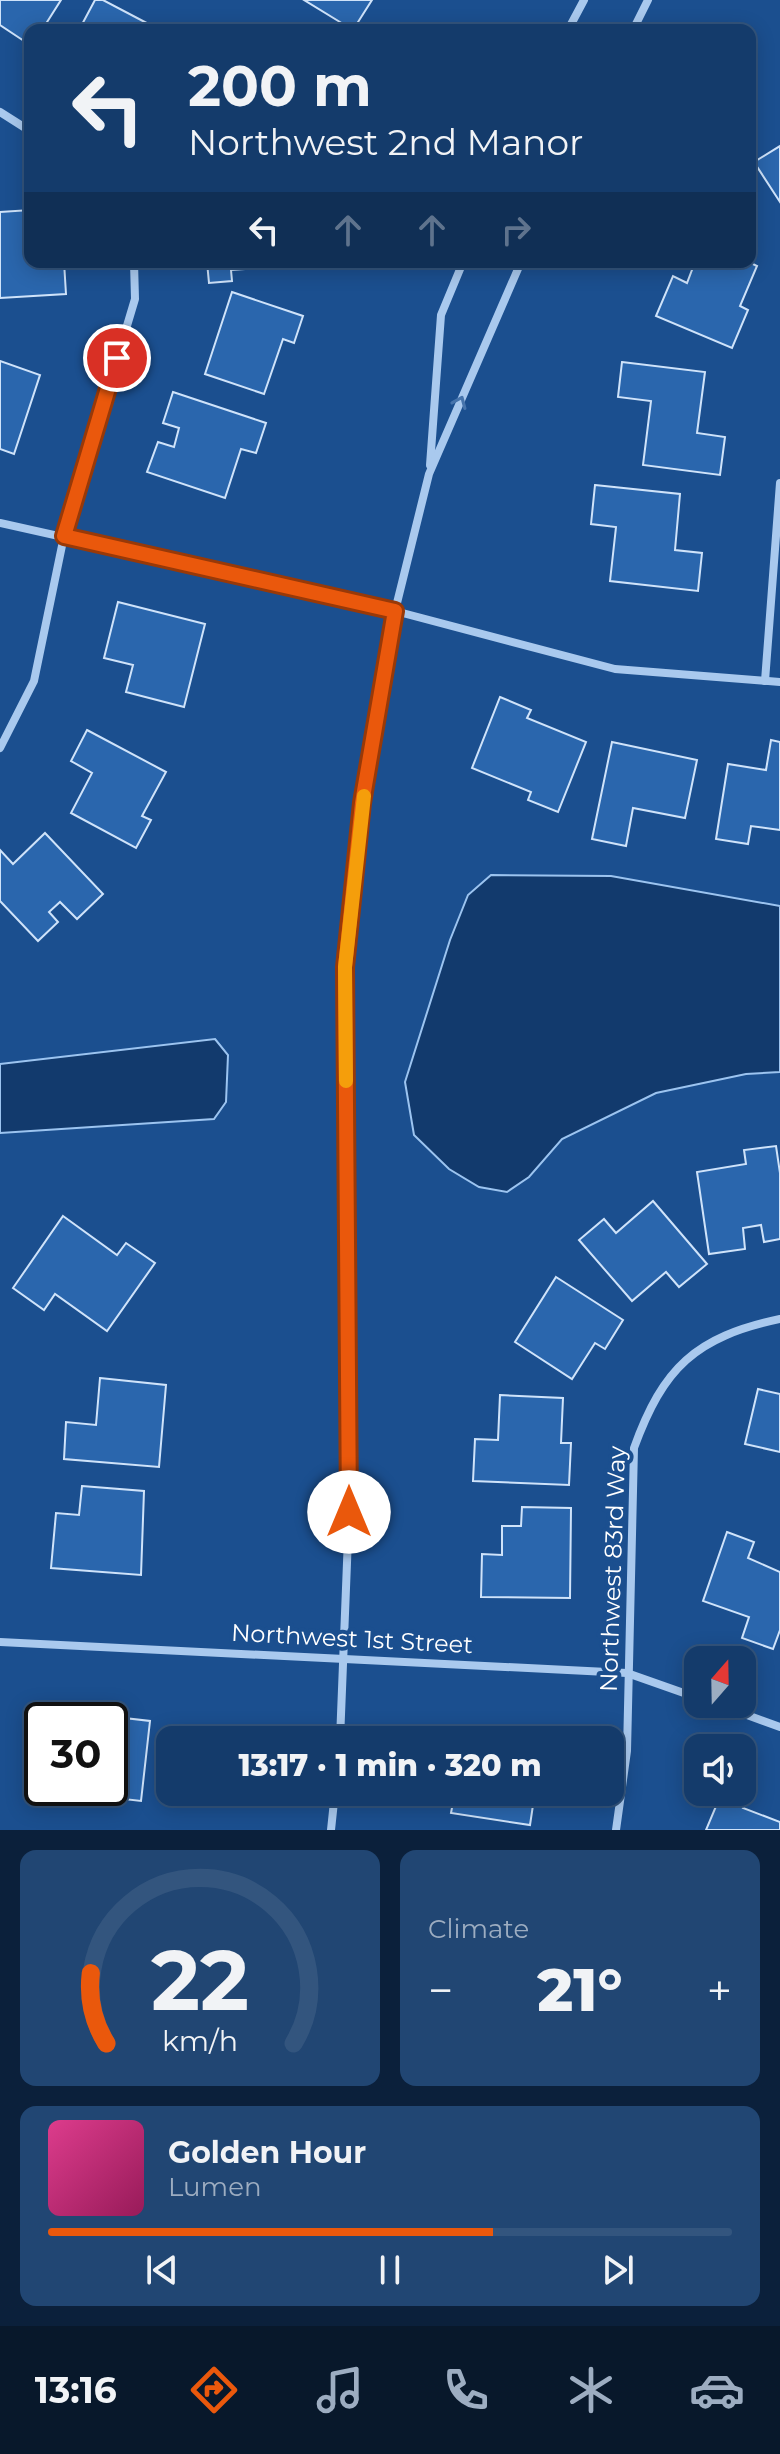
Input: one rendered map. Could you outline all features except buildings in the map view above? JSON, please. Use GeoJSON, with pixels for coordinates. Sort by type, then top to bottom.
{"type":"FeatureCollection","features":[{"type":"Feature","properties":{"kind":"street"},"geometry":{"type":"LineString","coordinates":[[571,24],[584,0]]}},
{"type":"Feature","properties":{"kind":"street"},"geometry":{"type":"LineString","coordinates":[[636,24],[648,0]]}},
{"type":"Feature","properties":{"kind":"street"},"geometry":{"type":"LineString","coordinates":[[0,112],[24,127]]}},
{"type":"Feature","properties":{"kind":"street"},"geometry":{"type":"LineString","coordinates":[[0,748],[34,681],[64,536],[135,299],[134,268]]}},
{"type":"Feature","properties":{"kind":"street"},"geometry":{"type":"LineString","coordinates":[[429,474],[441,315],[461,268]]}},
{"type":"Feature","properties":{"kind":"street"},"geometry":{"type":"LineString","coordinates":[[341,1726],[349,1512],[345,967],[362,803],[395,611],[429,474],[518,268]]}},
{"type":"Feature","properties":{"kind":"street"},"geometry":{"type":"LineString","coordinates":[[765,681],[780,483]]}},
{"type":"Feature","properties":{"kind":"street"},"geometry":{"type":"LineString","coordinates":[[0,523],[395,611],[615,669],[780,682]]}},
{"type":"Feature","properties":{"kind":"street","name":"Northwest 83rd Way"},"geometry":{"type":"LineString","coordinates":[[616,1830],[627,1751],[634,1448],[649,1406],[676,1366],[716,1340],[780,1319]]}},
{"type":"Feature","properties":{"kind":"street","name":"Northwest 1st Street"},"geometry":{"type":"LineString","coordinates":[[0,1642],[627,1673],[684,1693]]}},
{"type":"Feature","properties":{"kind":"street"},"geometry":{"type":"LineString","coordinates":[[755,1718],[780,1727]]}},
{"type":"Feature","properties":{"kind":"street"},"geometry":{"type":"LineString","coordinates":[[331,1830],[334,1806]]}},
{"type":"Feature","properties":{"kind":"water"},"geometry":{"type":"Polygon","coordinates":[[[491,875],[611,876],[780,906],[780,1072],[746,1074],[656,1093],[562,1139],[529,1177],[507,1192],[479,1187],[449,1169],[414,1135],[405,1082],[450,940],[468,895],[491,875]]]}},
{"type":"Feature","properties":{"kind":"water"},"geometry":{"type":"Polygon","coordinates":[[[215,1039],[228,1055],[226,1102],[214,1119],[0,1133],[0,1064],[215,1039]]]}},
{"type":"Feature","properties":{"kind":"slow traffic"},"geometry":{"type":"LineString","coordinates":[[346,1081],[345,967],[364,796]]}},
{"type":"Feature","properties":{"kind":"route"},"geometry":{"type":"LineString","coordinates":[[117,358],[64,536],[395,611],[362,803],[345,967],[349,1512]]}}]}
